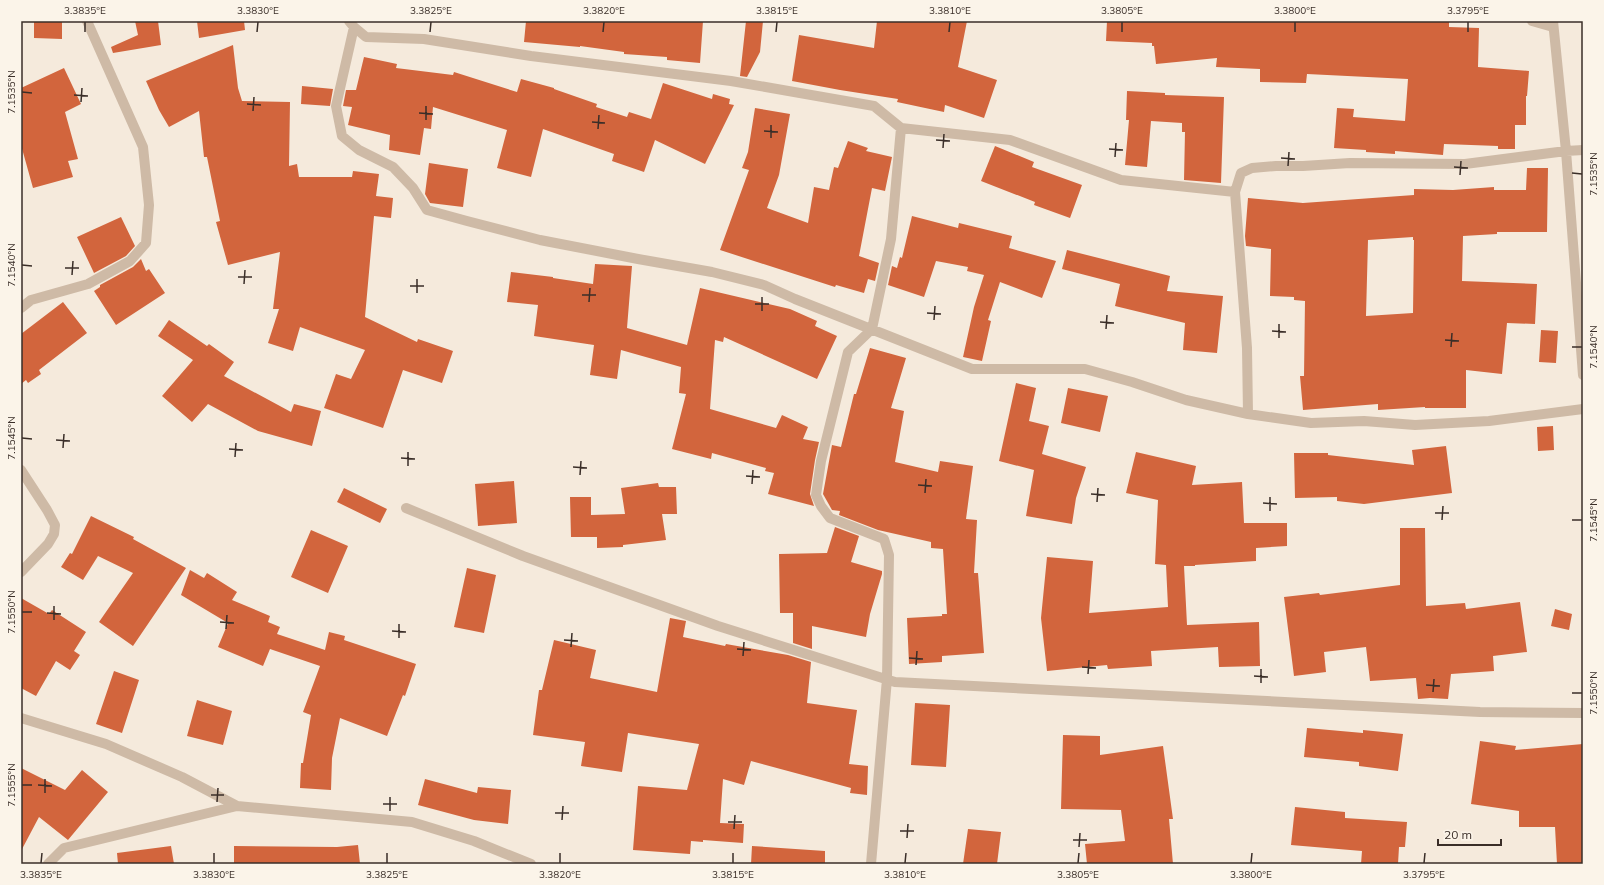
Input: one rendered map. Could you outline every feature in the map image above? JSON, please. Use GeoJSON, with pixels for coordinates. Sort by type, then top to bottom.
{"type":"FeatureCollection","features":[{"type":"Feature","properties":{"kind":"street"},"geometry":{"type":"LineString","coordinates":[[21,308],[32,300],[88,284],[130,261],[146,243],[149,205],[143,147],[87,21]]}},
{"type":"Feature","properties":{"kind":"street"},"geometry":{"type":"LineString","coordinates":[[1532,21],[1553,24],[1566,151],[1583,375]]}},
{"type":"Feature","properties":{"kind":"street"},"geometry":{"type":"LineString","coordinates":[[351,24],[366,37],[424,39],[532,56],[731,81],[874,106],[902,128],[1010,140],[1121,180],[1235,192]]}},
{"type":"Feature","properties":{"kind":"street"},"geometry":{"type":"LineString","coordinates":[[351,24],[336,106],[342,136],[360,150],[393,167],[413,188],[427,210],[467,222],[540,240],[712,272],[764,285],[795,299],[972,370],[1085,369],[1132,382],[1186,400],[1248,414],[1311,423],[1364,421],[1415,425],[1489,421],[1583,409]]}},
{"type":"Feature","properties":{"kind":"street"},"geometry":{"type":"LineString","coordinates":[[871,864],[887,679],[890,555],[884,539],[830,518],[816,495],[821,461],[848,352],[872,329],[892,239],[902,128]]}},
{"type":"Feature","properties":{"kind":"street"},"geometry":{"type":"LineString","coordinates":[[1248,414],[1247,348],[1235,192],[1241,173],[1252,168],[1350,163],[1465,164],[1583,150]]}},
{"type":"Feature","properties":{"kind":"street"},"geometry":{"type":"LineString","coordinates":[[21,470],[55,525],[54,534],[48,544],[21,572]]}},
{"type":"Feature","properties":{"kind":"street"},"geometry":{"type":"LineString","coordinates":[[406,508],[523,556],[718,626],[895,682],[1480,712],[1583,713]]}},
{"type":"Feature","properties":{"kind":"street"},"geometry":{"type":"LineString","coordinates":[[21,718],[106,744],[182,777],[237,806]]}},
{"type":"Feature","properties":{"kind":"street"},"geometry":{"type":"LineString","coordinates":[[48,864],[64,848],[237,806],[412,822],[474,841],[531,864]]}},
{"type":"Feature","properties":{"kind":"building"},"geometry":{"type":"Polygon","coordinates":[[[34,21],[62,21],[62,39],[34,38],[34,21]]]}},
{"type":"Feature","properties":{"kind":"building"},"geometry":{"type":"Polygon","coordinates":[[[135,21],[158,21],[161,45],[113,53],[111,47],[138,35],[135,21]]]}},
{"type":"Feature","properties":{"kind":"building"},"geometry":{"type":"Polygon","coordinates":[[[197,21],[244,21],[245,30],[199,38],[197,21]]]}},
{"type":"Feature","properties":{"kind":"building"},"geometry":{"type":"Polygon","coordinates":[[[526,21],[703,21],[700,63],[667,60],[667,57],[624,54],[624,52],[580,46],[524,42],[526,21]]]}},
{"type":"Feature","properties":{"kind":"building"},"geometry":{"type":"Polygon","coordinates":[[[746,21],[763,21],[760,52],[747,77],[740,76],[746,21]]]}},
{"type":"Feature","properties":{"kind":"building"},"geometry":{"type":"Polygon","coordinates":[[[877,21],[967,21],[958,67],[997,80],[984,118],[945,105],[944,112],[897,102],[898,99],[792,81],[799,35],[874,48],[877,21]]]}},
{"type":"Feature","properties":{"kind":"building"},"geometry":{"type":"Polygon","coordinates":[[[1107,21],[1449,21],[1449,27],[1479,28],[1478,67],[1529,71],[1526,96],[1526,125],[1515,125],[1515,149],[1498,149],[1498,146],[1444,144],[1443,155],[1395,151],[1395,154],[1334,148],[1337,108],[1354,109],[1353,117],[1405,121],[1408,79],[1307,74],[1306,83],[1260,82],[1260,69],[1216,67],[1217,58],[1156,64],[1154,46],[1152,46],[1152,43],[1106,41],[1107,21]]]}},
{"type":"Feature","properties":{"kind":"building"},"geometry":{"type":"Polygon","coordinates":[[[233,45],[238,88],[242,101],[290,102],[289,166],[297,164],[299,177],[352,177],[353,171],[379,174],[376,196],[393,198],[391,218],[374,216],[365,317],[417,342],[418,339],[453,351],[442,383],[403,370],[383,428],[324,408],[336,374],[351,379],[365,350],[300,327],[293,351],[268,343],[279,309],[273,309],[280,252],[228,265],[216,222],[220,221],[207,157],[204,157],[199,111],[169,127],[159,110],[146,81],[233,45]]]}},
{"type":"Feature","properties":{"kind":"building"},"geometry":{"type":"Polygon","coordinates":[[[364,57],[397,64],[396,68],[453,75],[454,72],[517,92],[521,79],[554,88],[597,104],[596,107],[627,117],[629,112],[651,119],[663,83],[712,99],[713,94],[730,99],[729,104],[734,105],[705,164],[655,140],[644,172],[612,161],[614,154],[543,129],[531,177],[497,168],[507,130],[433,107],[431,129],[424,128],[420,155],[389,150],[390,135],[348,125],[352,107],[343,106],[346,90],[356,90],[364,57]]]}},
{"type":"Feature","properties":{"kind":"building"},"geometry":{"type":"Polygon","coordinates":[[[64,68],[81,104],[65,112],[78,159],[68,161],[73,177],[33,188],[21,145],[21,88],[64,68]]]}},
{"type":"Feature","properties":{"kind":"building"},"geometry":{"type":"Polygon","coordinates":[[[302,86],[333,89],[330,106],[301,104],[302,86]]]}},
{"type":"Feature","properties":{"kind":"building"},"geometry":{"type":"Polygon","coordinates":[[[1127,91],[1165,93],[1165,95],[1224,97],[1221,183],[1184,180],[1185,132],[1182,132],[1182,123],[1151,121],[1147,167],[1125,165],[1129,120],[1126,120],[1127,91]]]}},
{"type":"Feature","properties":{"kind":"building"},"geometry":{"type":"Polygon","coordinates":[[[755,108],[790,114],[779,175],[767,208],[808,223],[814,187],[829,190],[834,167],[838,168],[848,141],[868,148],[866,151],[892,157],[885,191],[872,188],[859,256],[879,263],[875,281],[868,279],[864,293],[836,285],[835,287],[720,250],[749,170],[742,168],[748,152],[755,108]]]}},
{"type":"Feature","properties":{"kind":"building"},"geometry":{"type":"Polygon","coordinates":[[[995,146],[1034,162],[1032,167],[1082,185],[1070,218],[1034,205],[1035,202],[981,181],[995,146]]]}},
{"type":"Feature","properties":{"kind":"building"},"geometry":{"type":"Polygon","coordinates":[[[429,163],[468,169],[463,207],[430,203],[425,194],[429,163]]]}},
{"type":"Feature","properties":{"kind":"building"},"geometry":{"type":"Polygon","coordinates":[[[1527,168],[1548,168],[1547,232],[1497,232],[1497,234],[1463,236],[1462,281],[1537,284],[1535,324],[1507,323],[1502,374],[1466,370],[1466,408],[1425,407],[1378,410],[1378,404],[1303,410],[1300,376],[1304,376],[1305,301],[1294,300],[1294,297],[1270,296],[1271,249],[1246,246],[1245,236],[1248,198],[1303,203],[1414,195],[1414,189],[1453,190],[1494,187],[1494,190],[1526,190],[1527,168]],[[1413,237],[1368,240],[1366,316],[1413,313],[1413,237]]]}},
{"type":"Feature","properties":{"kind":"building"},"geometry":{"type":"Polygon","coordinates":[[[912,216],[958,228],[959,223],[1012,236],[1009,248],[1056,261],[1042,298],[1000,282],[988,320],[991,321],[982,361],[963,357],[974,307],[984,275],[967,271],[968,267],[936,261],[924,297],[888,285],[892,266],[897,268],[900,257],[902,258],[912,216]]]}},
{"type":"Feature","properties":{"kind":"building"},"geometry":{"type":"Polygon","coordinates":[[[121,217],[135,246],[126,256],[94,273],[77,237],[121,217]]]}},
{"type":"Feature","properties":{"kind":"building"},"geometry":{"type":"Polygon","coordinates":[[[1067,250],[1170,276],[1167,291],[1223,296],[1217,353],[1183,350],[1185,323],[1115,306],[1120,284],[1062,269],[1067,250]]]}},
{"type":"Feature","properties":{"kind":"building"},"geometry":{"type":"Polygon","coordinates":[[[141,259],[146,271],[149,269],[165,293],[116,325],[94,291],[100,287],[100,285],[133,267],[141,259]]]}},
{"type":"Feature","properties":{"kind":"building"},"geometry":{"type":"Polygon","coordinates":[[[595,264],[632,266],[627,328],[687,345],[700,288],[790,309],[817,321],[815,326],[837,336],[817,379],[724,337],[723,342],[715,340],[710,409],[776,428],[782,415],[808,427],[803,439],[819,442],[810,494],[814,506],[768,494],[774,473],[765,471],[766,468],[712,453],[711,459],[672,449],[686,394],[679,393],[681,367],[621,350],[617,379],[590,375],[594,345],[534,336],[538,305],[507,302],[511,272],[593,284],[595,264]]]}},
{"type":"Feature","properties":{"kind":"building"},"geometry":{"type":"Polygon","coordinates":[[[63,302],[87,333],[39,370],[41,374],[28,383],[26,380],[21,384],[21,334],[63,302]]]}},
{"type":"Feature","properties":{"kind":"building"},"geometry":{"type":"Polygon","coordinates":[[[169,320],[207,346],[209,344],[234,362],[224,376],[291,412],[294,404],[321,411],[312,446],[258,431],[208,404],[192,422],[162,396],[193,360],[158,336],[169,320]]]}},
{"type":"Feature","properties":{"kind":"building"},"geometry":{"type":"Polygon","coordinates":[[[1541,330],[1558,331],[1556,363],[1539,362],[1541,330]]]}},
{"type":"Feature","properties":{"kind":"building"},"geometry":{"type":"Polygon","coordinates":[[[870,348],[906,358],[891,408],[904,411],[895,462],[938,472],[940,461],[973,466],[966,519],[977,520],[974,573],[978,573],[984,653],[942,656],[942,662],[909,664],[907,618],[942,616],[942,614],[947,614],[943,549],[931,548],[931,542],[878,530],[839,515],[840,511],[832,510],[823,494],[832,445],[841,447],[854,394],[856,394],[870,348]]]}},
{"type":"Feature","properties":{"kind":"building"},"geometry":{"type":"Polygon","coordinates":[[[1016,383],[1036,388],[1029,421],[1049,426],[1042,454],[1086,467],[1076,498],[1072,524],[1026,516],[1034,470],[999,461],[1016,383]]]}},
{"type":"Feature","properties":{"kind":"building"},"geometry":{"type":"Polygon","coordinates":[[[1068,388],[1108,396],[1100,432],[1061,423],[1068,388]]]}},
{"type":"Feature","properties":{"kind":"building"},"geometry":{"type":"Polygon","coordinates":[[[1553,426],[1554,450],[1538,451],[1537,427],[1553,426]]]}},
{"type":"Feature","properties":{"kind":"building"},"geometry":{"type":"Polygon","coordinates":[[[1446,446],[1452,493],[1364,504],[1337,501],[1337,497],[1295,498],[1294,453],[1328,453],[1328,455],[1414,465],[1412,450],[1446,446]]]}},
{"type":"Feature","properties":{"kind":"building"},"geometry":{"type":"Polygon","coordinates":[[[1136,452],[1196,466],[1192,485],[1242,482],[1244,523],[1287,523],[1287,546],[1256,548],[1256,561],[1184,566],[1187,625],[1259,622],[1260,666],[1219,667],[1218,647],[1151,651],[1152,666],[1108,669],[1107,665],[1047,671],[1041,618],[1047,557],[1093,561],[1089,613],[1168,607],[1166,565],[1155,564],[1158,500],[1126,493],[1136,452]]]}},
{"type":"Feature","properties":{"kind":"building"},"geometry":{"type":"Polygon","coordinates":[[[514,481],[517,523],[478,526],[475,484],[514,481]]]}},
{"type":"Feature","properties":{"kind":"building"},"geometry":{"type":"Polygon","coordinates":[[[658,483],[659,487],[676,487],[677,514],[662,514],[666,540],[623,545],[623,547],[597,548],[597,537],[571,537],[570,497],[591,497],[591,515],[625,514],[621,488],[658,483]]]}},
{"type":"Feature","properties":{"kind":"building"},"geometry":{"type":"Polygon","coordinates":[[[344,488],[387,509],[380,523],[337,502],[344,488]]]}},
{"type":"Feature","properties":{"kind":"building"},"geometry":{"type":"Polygon","coordinates":[[[91,516],[134,537],[133,539],[186,568],[133,646],[99,622],[133,573],[98,556],[83,580],[61,567],[70,553],[72,554],[91,516]]]}},
{"type":"Feature","properties":{"kind":"building"},"geometry":{"type":"Polygon","coordinates":[[[835,527],[859,536],[851,562],[882,571],[882,574],[870,614],[866,637],[812,626],[812,649],[793,643],[793,613],[780,613],[779,554],[827,553],[835,527]]]}},
{"type":"Feature","properties":{"kind":"building"},"geometry":{"type":"Polygon","coordinates":[[[1400,528],[1425,528],[1426,606],[1465,603],[1466,609],[1520,602],[1527,652],[1493,656],[1494,671],[1451,674],[1448,699],[1418,699],[1416,678],[1370,681],[1366,647],[1324,652],[1326,672],[1294,676],[1284,597],[1319,593],[1320,595],[1400,585],[1400,528]]]}},
{"type":"Feature","properties":{"kind":"building"},"geometry":{"type":"Polygon","coordinates":[[[311,530],[348,546],[328,593],[291,577],[311,530]]]}},
{"type":"Feature","properties":{"kind":"building"},"geometry":{"type":"Polygon","coordinates":[[[467,568],[496,575],[484,633],[454,627],[467,568]]]}},
{"type":"Feature","properties":{"kind":"building"},"geometry":{"type":"Polygon","coordinates":[[[190,570],[204,578],[207,573],[237,592],[232,600],[270,616],[268,622],[280,627],[277,634],[325,650],[329,632],[345,636],[344,640],[416,664],[405,696],[403,695],[387,736],[340,718],[332,758],[331,790],[300,788],[301,763],[303,763],[311,715],[303,712],[320,666],[270,649],[263,666],[218,647],[228,623],[181,595],[190,570]]]}},
{"type":"Feature","properties":{"kind":"building"},"geometry":{"type":"Polygon","coordinates":[[[21,598],[49,614],[52,610],[86,632],[74,651],[80,655],[70,670],[56,661],[36,696],[21,688],[21,598]]]}},
{"type":"Feature","properties":{"kind":"building"},"geometry":{"type":"Polygon","coordinates":[[[1555,609],[1572,614],[1569,630],[1551,626],[1555,609]]]}},
{"type":"Feature","properties":{"kind":"building"},"geometry":{"type":"Polygon","coordinates":[[[670,618],[686,621],[683,637],[725,646],[726,644],[788,655],[811,662],[807,703],[857,710],[849,764],[868,766],[867,795],[850,793],[851,788],[751,761],[744,785],[723,779],[720,823],[744,824],[743,843],[703,840],[703,842],[691,841],[690,854],[633,850],[638,786],[687,790],[699,744],[628,733],[622,772],[581,766],[585,742],[533,735],[539,690],[542,690],[554,640],[596,650],[590,678],[657,692],[670,618]]]}},
{"type":"Feature","properties":{"kind":"building"},"geometry":{"type":"Polygon","coordinates":[[[114,671],[139,680],[122,733],[96,724],[114,671]]]}},
{"type":"Feature","properties":{"kind":"building"},"geometry":{"type":"Polygon","coordinates":[[[197,700],[232,711],[223,745],[187,736],[197,700]]]}},
{"type":"Feature","properties":{"kind":"building"},"geometry":{"type":"Polygon","coordinates":[[[915,703],[950,705],[946,767],[911,765],[915,703]]]}},
{"type":"Feature","properties":{"kind":"building"},"geometry":{"type":"Polygon","coordinates":[[[1307,728],[1363,733],[1363,730],[1403,734],[1398,771],[1359,766],[1359,762],[1304,757],[1307,728]]]}},
{"type":"Feature","properties":{"kind":"building"},"geometry":{"type":"Polygon","coordinates":[[[1063,735],[1100,736],[1100,755],[1163,746],[1173,819],[1169,819],[1173,864],[1087,864],[1085,844],[1125,841],[1121,810],[1061,809],[1063,735]]]}},
{"type":"Feature","properties":{"kind":"building"},"geometry":{"type":"Polygon","coordinates":[[[1480,741],[1516,746],[1515,750],[1583,744],[1583,864],[1557,864],[1555,827],[1519,827],[1519,811],[1471,804],[1480,741]]]}},
{"type":"Feature","properties":{"kind":"building"},"geometry":{"type":"Polygon","coordinates":[[[21,768],[65,790],[82,770],[108,792],[68,840],[39,817],[21,851],[21,768]]]}},
{"type":"Feature","properties":{"kind":"building"},"geometry":{"type":"Polygon","coordinates":[[[425,779],[477,793],[478,787],[511,790],[508,824],[474,820],[418,805],[425,779]]]}},
{"type":"Feature","properties":{"kind":"building"},"geometry":{"type":"Polygon","coordinates":[[[1295,807],[1345,812],[1345,818],[1407,822],[1405,847],[1399,847],[1398,864],[1361,864],[1362,851],[1291,845],[1295,807]]]}},
{"type":"Feature","properties":{"kind":"building"},"geometry":{"type":"Polygon","coordinates":[[[968,829],[1001,832],[997,864],[963,864],[968,829]]]}},
{"type":"Feature","properties":{"kind":"building"},"geometry":{"type":"Polygon","coordinates":[[[358,845],[360,864],[234,864],[234,846],[337,847],[358,845]]]}},
{"type":"Feature","properties":{"kind":"building"},"geometry":{"type":"Polygon","coordinates":[[[171,846],[174,864],[118,864],[117,853],[171,846]]]}},
{"type":"Feature","properties":{"kind":"building"},"geometry":{"type":"Polygon","coordinates":[[[752,846],[825,851],[825,864],[751,864],[752,846]]]}}]}
